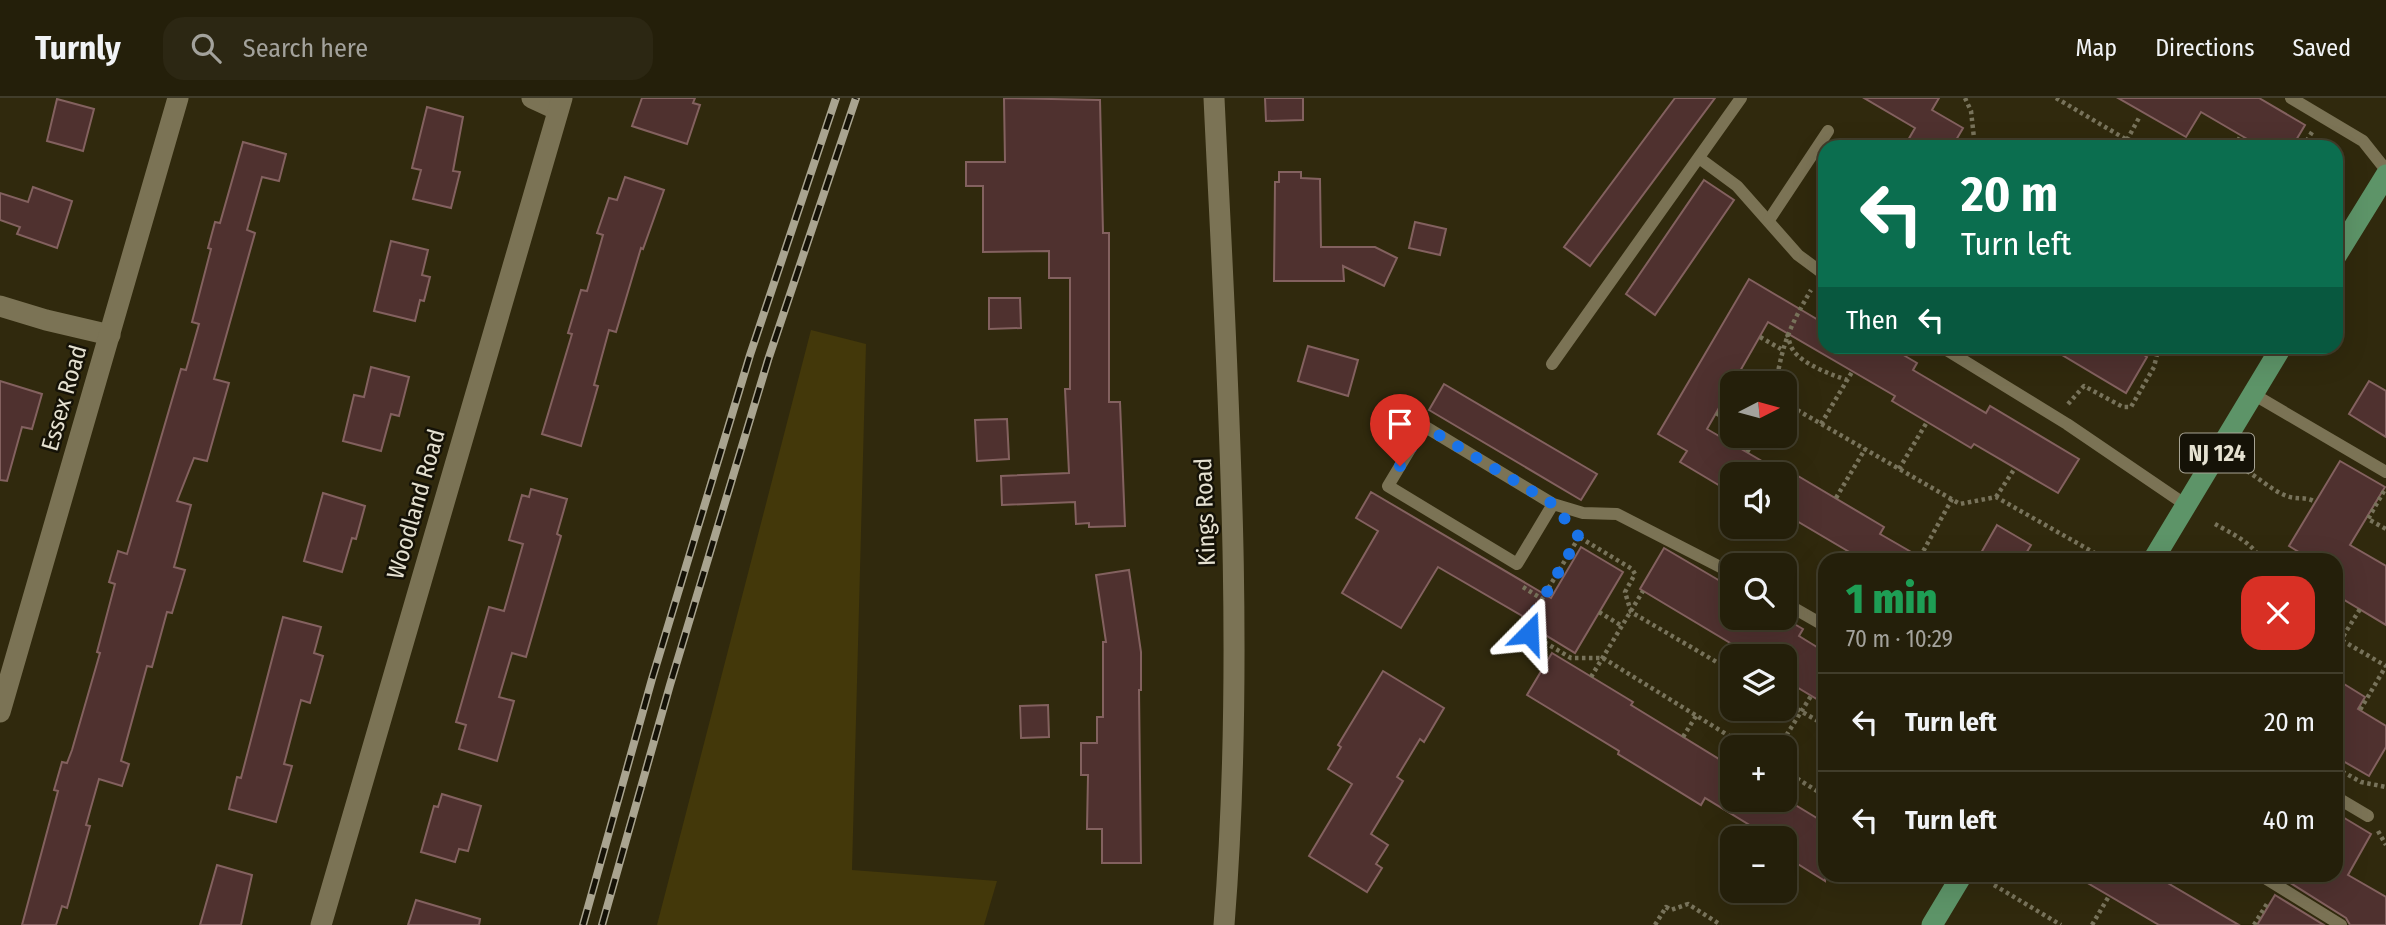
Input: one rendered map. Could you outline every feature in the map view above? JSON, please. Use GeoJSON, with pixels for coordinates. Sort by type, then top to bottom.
{"type":"FeatureCollection","features":[{"type":"Feature","properties":{"kind":"main road"},"geometry":{"type":"LineString","coordinates":[[2343,245],[2386,172]]}},
{"type":"Feature","properties":{"kind":"main road","name":"NJ 124"},"geometry":{"type":"LineString","coordinates":[[2156,553],[2277,354]]}},
{"type":"Feature","properties":{"kind":"main road"},"geometry":{"type":"LineString","coordinates":[[1932,925],[1958,882]]}},
{"type":"Feature","properties":{"kind":"street","name":"Essex Road"},"geometry":{"type":"LineString","coordinates":[[0,712],[177,98]]}},
{"type":"Feature","properties":{"kind":"street"},"geometry":{"type":"LineString","coordinates":[[532,98],[560,104]]}},
{"type":"Feature","properties":{"kind":"street","name":"Kings Road"},"geometry":{"type":"LineString","coordinates":[[1214,98],[1227,369],[1235,650],[1229,861],[1224,925]]}},
{"type":"Feature","properties":{"kind":"street","name":"Woodland Road"},"geometry":{"type":"LineString","coordinates":[[321,925],[560,104]]}},
{"type":"Feature","properties":{"kind":"street"},"geometry":{"type":"LineString","coordinates":[[0,306],[110,335]]}},
{"type":"Feature","properties":{"kind":"lane"},"geometry":{"type":"LineString","coordinates":[[1552,364],[1741,98]]}},
{"type":"Feature","properties":{"kind":"lane"},"geometry":{"type":"LineString","coordinates":[[2291,98],[2362,141],[2386,172]]}},
{"type":"Feature","properties":{"kind":"lane"},"geometry":{"type":"LineString","coordinates":[[1822,140],[1828,131]]}},
{"type":"Feature","properties":{"kind":"lane"},"geometry":{"type":"LineString","coordinates":[[1769,220],[1818,146]]}},
{"type":"Feature","properties":{"kind":"lane"},"geometry":{"type":"LineString","coordinates":[[1699,158],[1737,186],[1798,255],[1818,270]]}},
{"type":"Feature","properties":{"kind":"lane"},"geometry":{"type":"LineString","coordinates":[[1953,354],[2056,417],[2186,505]]}},
{"type":"Feature","properties":{"kind":"lane"},"geometry":{"type":"LineString","coordinates":[[2253,394],[2386,472]]}},
{"type":"Feature","properties":{"kind":"lane"},"geometry":{"type":"LineString","coordinates":[[1553,504],[1517,564],[1388,486],[1424,426],[1553,504],[1583,513],[1617,514],[1720,567]]}},
{"type":"Feature","properties":{"kind":"lane"},"geometry":{"type":"LineString","coordinates":[[1797,610],[1818,622]]}},
{"type":"Feature","properties":{"kind":"lane"},"geometry":{"type":"LineString","coordinates":[[2343,801],[2368,816]]}},
{"type":"Feature","properties":{"kind":"lane"},"geometry":{"type":"LineString","coordinates":[[2271,882],[2341,925]]}},
{"type":"Feature","properties":{"kind":"path"},"geometry":{"type":"LineString","coordinates":[[1965,98],[1971,111],[1974,140]]}},
{"type":"Feature","properties":{"kind":"path"},"geometry":{"type":"LineString","coordinates":[[2056,98],[2127,140],[2140,116]]}},
{"type":"Feature","properties":{"kind":"path"},"geometry":{"type":"LineString","coordinates":[[2238,140],[2241,135]]}},
{"type":"Feature","properties":{"kind":"path"},"geometry":{"type":"LineString","coordinates":[[1778,371],[1781,349],[1787,334],[1818,282]]}},
{"type":"Feature","properties":{"kind":"path"},"geometry":{"type":"LineString","coordinates":[[1787,334],[1792,350],[1800,357],[1829,375],[1847,380]]}},
{"type":"Feature","properties":{"kind":"path"},"geometry":{"type":"LineString","coordinates":[[1760,337],[1781,349]]}},
{"type":"Feature","properties":{"kind":"path"},"geometry":{"type":"LineString","coordinates":[[2056,417],[2084,386],[2123,407],[2131,407],[2154,367],[2157,354]]}},
{"type":"Feature","properties":{"kind":"path"},"geometry":{"type":"LineString","coordinates":[[1821,424],[1852,372]]}},
{"type":"Feature","properties":{"kind":"path"},"geometry":{"type":"LineString","coordinates":[[1797,410],[1960,503],[1996,497],[2095,553]]}},
{"type":"Feature","properties":{"kind":"path"},"geometry":{"type":"LineString","coordinates":[[1716,413],[1720,415]]}},
{"type":"Feature","properties":{"kind":"path"},"geometry":{"type":"LineString","coordinates":[[1899,469],[1927,422]]}},
{"type":"Feature","properties":{"kind":"path"},"geometry":{"type":"LineString","coordinates":[[1747,452],[1750,448]]}},
{"type":"Feature","properties":{"kind":"path"},"geometry":{"type":"LineString","coordinates":[[1836,498],[1865,449]]}},
{"type":"Feature","properties":{"kind":"path"},"geometry":{"type":"LineString","coordinates":[[1996,497],[2015,468]]}},
{"type":"Feature","properties":{"kind":"path"},"geometry":{"type":"LineString","coordinates":[[2247,471],[2286,496],[2309,498],[2315,502]]}},
{"type":"Feature","properties":{"kind":"path"},"geometry":{"type":"LineString","coordinates":[[2386,488],[2368,519],[2386,529]]}},
{"type":"Feature","properties":{"kind":"path"},"geometry":{"type":"LineString","coordinates":[[1922,553],[1952,499]]}},
{"type":"Feature","properties":{"kind":"path"},"geometry":{"type":"LineString","coordinates":[[1553,504],[1579,537],[1632,569],[1634,574],[1625,592],[1631,612],[1720,664]]}},
{"type":"Feature","properties":{"kind":"path"},"geometry":{"type":"LineString","coordinates":[[2215,524],[2258,553]]}},
{"type":"Feature","properties":{"kind":"path"},"geometry":{"type":"LineString","coordinates":[[1579,537],[1527,626],[1529,633],[1571,658],[1603,658],[1727,735]]}},
{"type":"Feature","properties":{"kind":"path"},"geometry":{"type":"LineString","coordinates":[[1523,587],[1542,599]]}},
{"type":"Feature","properties":{"kind":"path"},"geometry":{"type":"LineString","coordinates":[[1591,677],[1643,591]]}},
{"type":"Feature","properties":{"kind":"path"},"geometry":{"type":"LineString","coordinates":[[2343,632],[2360,609]]}},
{"type":"Feature","properties":{"kind":"path"},"geometry":{"type":"LineString","coordinates":[[1599,612],[1622,626]]}},
{"type":"Feature","properties":{"kind":"path"},"geometry":{"type":"LineString","coordinates":[[2343,640],[2386,666],[2360,710]]}},
{"type":"Feature","properties":{"kind":"path"},"geometry":{"type":"LineString","coordinates":[[1786,735],[1811,696]]}},
{"type":"Feature","properties":{"kind":"path"},"geometry":{"type":"LineString","coordinates":[[1797,709],[1818,722]]}},
{"type":"Feature","properties":{"kind":"path"},"geometry":{"type":"LineString","coordinates":[[1683,737],[1696,716]]}},
{"type":"Feature","properties":{"kind":"path"},"geometry":{"type":"LineString","coordinates":[[2343,772],[2361,782],[2386,787]]}},
{"type":"Feature","properties":{"kind":"path"},"geometry":{"type":"LineString","coordinates":[[1797,778],[1818,792]]}},
{"type":"Feature","properties":{"kind":"path"},"geometry":{"type":"LineString","coordinates":[[1993,886],[2061,925]]}},
{"type":"Feature","properties":{"kind":"path"},"geometry":{"type":"LineString","coordinates":[[2092,925],[2109,895]]}},
{"type":"Feature","properties":{"kind":"path"},"geometry":{"type":"LineString","coordinates":[[1655,925],[1667,907],[1671,909],[1688,904],[1721,925]]}},
{"type":"Feature","properties":{"kind":"shaded area"},"geometry":{"type":"Polygon","coordinates":[[[811,330],[866,344],[852,870],[997,881],[984,925],[657,925],[811,330]]]}},
{"type":"Feature","properties":{"kind":"building"},"geometry":{"type":"Polygon","coordinates":[[[642,98],[695,98],[693,103],[700,105],[687,144],[632,126],[642,98]]]}},
{"type":"Feature","properties":{"kind":"building"},"geometry":{"type":"Polygon","coordinates":[[[1004,98],[1100,100],[1103,233],[1109,233],[1109,402],[1120,402],[1125,526],[1089,527],[1089,523],[1076,524],[1075,502],[1002,505],[1001,476],[1069,473],[1065,389],[1070,389],[1070,278],[1049,278],[1049,251],[983,252],[983,186],[966,186],[966,162],[1005,162],[1004,98]]]}},
{"type":"Feature","properties":{"kind":"building"},"geometry":{"type":"Polygon","coordinates":[[[1265,98],[1303,98],[1303,120],[1266,121],[1265,98]]]}},
{"type":"Feature","properties":{"kind":"building"},"geometry":{"type":"Polygon","coordinates":[[[1675,98],[1715,98],[1590,266],[1564,247],[1675,98]]]}},
{"type":"Feature","properties":{"kind":"building"},"geometry":{"type":"Polygon","coordinates":[[[1864,98],[1939,98],[1932,110],[1963,128],[1956,140],[1908,140],[1915,128],[1864,98]]]}},
{"type":"Feature","properties":{"kind":"building"},"geometry":{"type":"Polygon","coordinates":[[[2118,98],[2259,98],[2305,125],[2296,140],[2249,140],[2201,112],[2186,137],[2118,98]]]}},
{"type":"Feature","properties":{"kind":"building"},"geometry":{"type":"Polygon","coordinates":[[[57,99],[94,109],[83,151],[47,141],[57,99]]]}},
{"type":"Feature","properties":{"kind":"building"},"geometry":{"type":"Polygon","coordinates":[[[427,107],[463,117],[453,171],[460,172],[451,208],[413,199],[421,170],[412,168],[427,107]]]}},
{"type":"Feature","properties":{"kind":"building"},"geometry":{"type":"Polygon","coordinates":[[[243,142],[286,154],[279,181],[262,177],[247,230],[255,233],[214,379],[229,383],[207,461],[194,458],[177,501],[191,505],[174,567],[185,570],[172,613],[167,612],[152,667],[147,666],[121,761],[129,764],[122,786],[99,779],[86,825],[90,826],[67,908],[62,906],[56,925],[22,925],[58,791],[54,790],[62,762],[67,763],[72,750],[100,653],[97,652],[115,584],[109,582],[118,551],[127,554],[181,369],[186,370],[199,324],[192,322],[211,249],[208,248],[215,222],[220,223],[243,142]]]}},
{"type":"Feature","properties":{"kind":"building"},"geometry":{"type":"Polygon","coordinates":[[[1279,172],[1301,172],[1301,178],[1320,179],[1321,247],[1375,247],[1397,258],[1384,286],[1343,266],[1344,281],[1274,281],[1275,182],[1279,182],[1279,172]]]}},
{"type":"Feature","properties":{"kind":"building"},"geometry":{"type":"Polygon","coordinates":[[[625,177],[664,190],[643,249],[641,248],[616,332],[609,330],[594,385],[598,386],[581,446],[542,434],[572,334],[568,333],[581,290],[587,291],[603,235],[597,233],[609,198],[617,200],[625,177]]]}},
{"type":"Feature","properties":{"kind":"building"},"geometry":{"type":"Polygon","coordinates":[[[1704,180],[1734,200],[1655,315],[1626,294],[1704,180]]]}},
{"type":"Feature","properties":{"kind":"building"},"geometry":{"type":"Polygon","coordinates":[[[33,187],[72,201],[57,248],[17,234],[20,227],[0,220],[0,193],[28,202],[33,187]]]}},
{"type":"Feature","properties":{"kind":"building"},"geometry":{"type":"Polygon","coordinates":[[[1415,222],[1446,229],[1440,255],[1409,248],[1415,222]]]}},
{"type":"Feature","properties":{"kind":"building"},"geometry":{"type":"Polygon","coordinates":[[[391,241],[428,250],[422,275],[430,277],[415,321],[374,311],[391,241]]]}},
{"type":"Feature","properties":{"kind":"building"},"geometry":{"type":"Polygon","coordinates":[[[1749,279],[1818,320],[1818,351],[1768,322],[1740,371],[1720,371],[1720,406],[1707,429],[1720,437],[1720,448],[1740,448],[1763,462],[1720,462],[1720,486],[1680,462],[1687,451],[1658,434],[1749,279]]]}},
{"type":"Feature","properties":{"kind":"building"},"geometry":{"type":"Polygon","coordinates":[[[989,298],[1020,298],[1021,328],[989,329],[989,298]]]}},
{"type":"Feature","properties":{"kind":"building"},"geometry":{"type":"Polygon","coordinates":[[[1308,346],[1358,360],[1348,396],[1298,381],[1308,346]]]}},
{"type":"Feature","properties":{"kind":"building"},"geometry":{"type":"Polygon","coordinates":[[[1823,354],[1902,354],[1917,363],[1913,370],[1986,413],[1990,406],[2079,459],[2058,493],[1974,444],[1971,448],[1892,401],[1895,396],[1823,354]]]}},
{"type":"Feature","properties":{"kind":"building"},"geometry":{"type":"Polygon","coordinates":[[[2060,354],[2142,354],[2147,357],[2126,393],[2060,354]]]}},
{"type":"Feature","properties":{"kind":"building"},"geometry":{"type":"Polygon","coordinates":[[[371,367],[409,377],[399,416],[391,414],[381,451],[343,441],[354,395],[364,397],[371,367]]]}},
{"type":"Feature","properties":{"kind":"building"},"geometry":{"type":"Polygon","coordinates":[[[0,381],[42,394],[32,429],[22,427],[7,481],[0,480],[0,381]]]}},
{"type":"Feature","properties":{"kind":"building"},"geometry":{"type":"Polygon","coordinates":[[[2369,381],[2386,391],[2386,437],[2349,414],[2369,381]]]}},
{"type":"Feature","properties":{"kind":"building"},"geometry":{"type":"Polygon","coordinates":[[[1444,384],[1597,474],[1581,500],[1429,410],[1444,384]]]}},
{"type":"Feature","properties":{"kind":"building"},"geometry":{"type":"Polygon","coordinates":[[[1007,419],[1009,459],[977,461],[975,420],[1007,419]]]}},
{"type":"Feature","properties":{"kind":"building"},"geometry":{"type":"Polygon","coordinates":[[[2340,461],[2385,487],[2350,545],[2386,566],[2386,625],[2343,599],[2343,553],[2300,553],[2289,546],[2340,461]]]}},
{"type":"Feature","properties":{"kind":"building"},"geometry":{"type":"Polygon","coordinates":[[[1797,475],[1884,527],[1880,534],[1913,553],[1851,553],[1797,521],[1797,475]]]}},
{"type":"Feature","properties":{"kind":"building"},"geometry":{"type":"Polygon","coordinates":[[[531,489],[567,499],[557,534],[561,536],[526,657],[512,653],[499,697],[514,701],[497,761],[459,749],[466,725],[456,722],[489,607],[504,611],[523,544],[509,540],[522,495],[529,497],[531,489]]]}},
{"type":"Feature","properties":{"kind":"building"},"geometry":{"type":"Polygon","coordinates":[[[1371,492],[1551,598],[1581,547],[1623,572],[1575,653],[1534,628],[1536,624],[1438,567],[1401,628],[1342,593],[1378,531],[1356,518],[1371,492]]]}},
{"type":"Feature","properties":{"kind":"building"},"geometry":{"type":"Polygon","coordinates":[[[323,493],[365,506],[356,539],[352,538],[342,572],[304,561],[323,493]]]}},
{"type":"Feature","properties":{"kind":"building"},"geometry":{"type":"Polygon","coordinates":[[[1997,525],[2031,545],[2026,553],[1981,553],[1997,525]]]}},
{"type":"Feature","properties":{"kind":"building"},"geometry":{"type":"Polygon","coordinates":[[[1664,548],[1720,581],[1720,630],[1797,630],[1797,626],[1803,629],[1799,636],[1818,648],[1818,700],[1797,687],[1797,644],[1732,644],[1640,589],[1664,548]]]}},
{"type":"Feature","properties":{"kind":"building"},"geometry":{"type":"Polygon","coordinates":[[[1129,570],[1141,652],[1141,863],[1102,863],[1102,829],[1087,829],[1088,775],[1081,775],[1081,743],[1097,743],[1097,717],[1103,717],[1103,642],[1106,642],[1096,575],[1129,570]]]}},
{"type":"Feature","properties":{"kind":"building"},"geometry":{"type":"Polygon","coordinates":[[[283,617],[321,627],[314,653],[323,656],[310,703],[301,700],[284,764],[292,766],[276,822],[229,809],[237,777],[241,778],[283,617]]]}},
{"type":"Feature","properties":{"kind":"building"},"geometry":{"type":"Polygon","coordinates":[[[1552,653],[1720,760],[1720,807],[1705,798],[1701,805],[1618,754],[1619,751],[1527,695],[1552,653]]]}},
{"type":"Feature","properties":{"kind":"building"},"geometry":{"type":"Polygon","coordinates":[[[1383,671],[1444,708],[1424,742],[1420,739],[1397,777],[1403,781],[1371,834],[1388,845],[1376,864],[1382,868],[1367,892],[1309,856],[1352,784],[1328,769],[1341,747],[1338,745],[1383,671]]]}},
{"type":"Feature","properties":{"kind":"building"},"geometry":{"type":"Polygon","coordinates":[[[2343,683],[2365,697],[2358,709],[2386,726],[2386,747],[2369,776],[2343,761],[2343,683]]]}},
{"type":"Feature","properties":{"kind":"building"},"geometry":{"type":"Polygon","coordinates":[[[1048,705],[1049,737],[1021,738],[1020,706],[1048,705]]]}},
{"type":"Feature","properties":{"kind":"building"},"geometry":{"type":"Polygon","coordinates":[[[442,794],[481,806],[468,851],[459,849],[455,862],[421,852],[434,806],[438,807],[442,794]]]}},
{"type":"Feature","properties":{"kind":"building"},"geometry":{"type":"Polygon","coordinates":[[[1797,806],[1818,819],[1818,877],[1797,864],[1797,826],[1751,826],[1728,812],[1797,812],[1797,806]]]}},
{"type":"Feature","properties":{"kind":"building"},"geometry":{"type":"Polygon","coordinates":[[[2343,817],[2371,834],[2348,875],[2386,897],[2386,925],[2350,925],[2346,918],[2289,882],[2343,882],[2343,817]]]}},
{"type":"Feature","properties":{"kind":"building"},"geometry":{"type":"Polygon","coordinates":[[[217,865],[252,875],[241,925],[200,925],[217,865]]]}},
{"type":"Feature","properties":{"kind":"building"},"geometry":{"type":"Polygon","coordinates":[[[2086,882],[2166,882],[2239,925],[2159,925],[2086,882]]]}},
{"type":"Feature","properties":{"kind":"building"},"geometry":{"type":"Polygon","coordinates":[[[2275,895],[2324,925],[2257,925],[2275,895]]]}},
{"type":"Feature","properties":{"kind":"building"},"geometry":{"type":"Polygon","coordinates":[[[416,900],[480,919],[479,925],[408,925],[416,900]]]}},
{"type":"Feature","properties":{"kind":"railway"},"geometry":{"type":"LineString","coordinates":[[583,925],[652,679],[750,355],[836,98]]}},
{"type":"Feature","properties":{"kind":"railway"},"geometry":{"type":"LineString","coordinates":[[602,925],[670,685],[768,360],[856,98]]}},
{"type":"Feature","properties":{"kind":"route"},"geometry":{"type":"LineString","coordinates":[[1400,466],[1424,426],[1553,504],[1579,537],[1527,626],[1529,633]]}}]}
